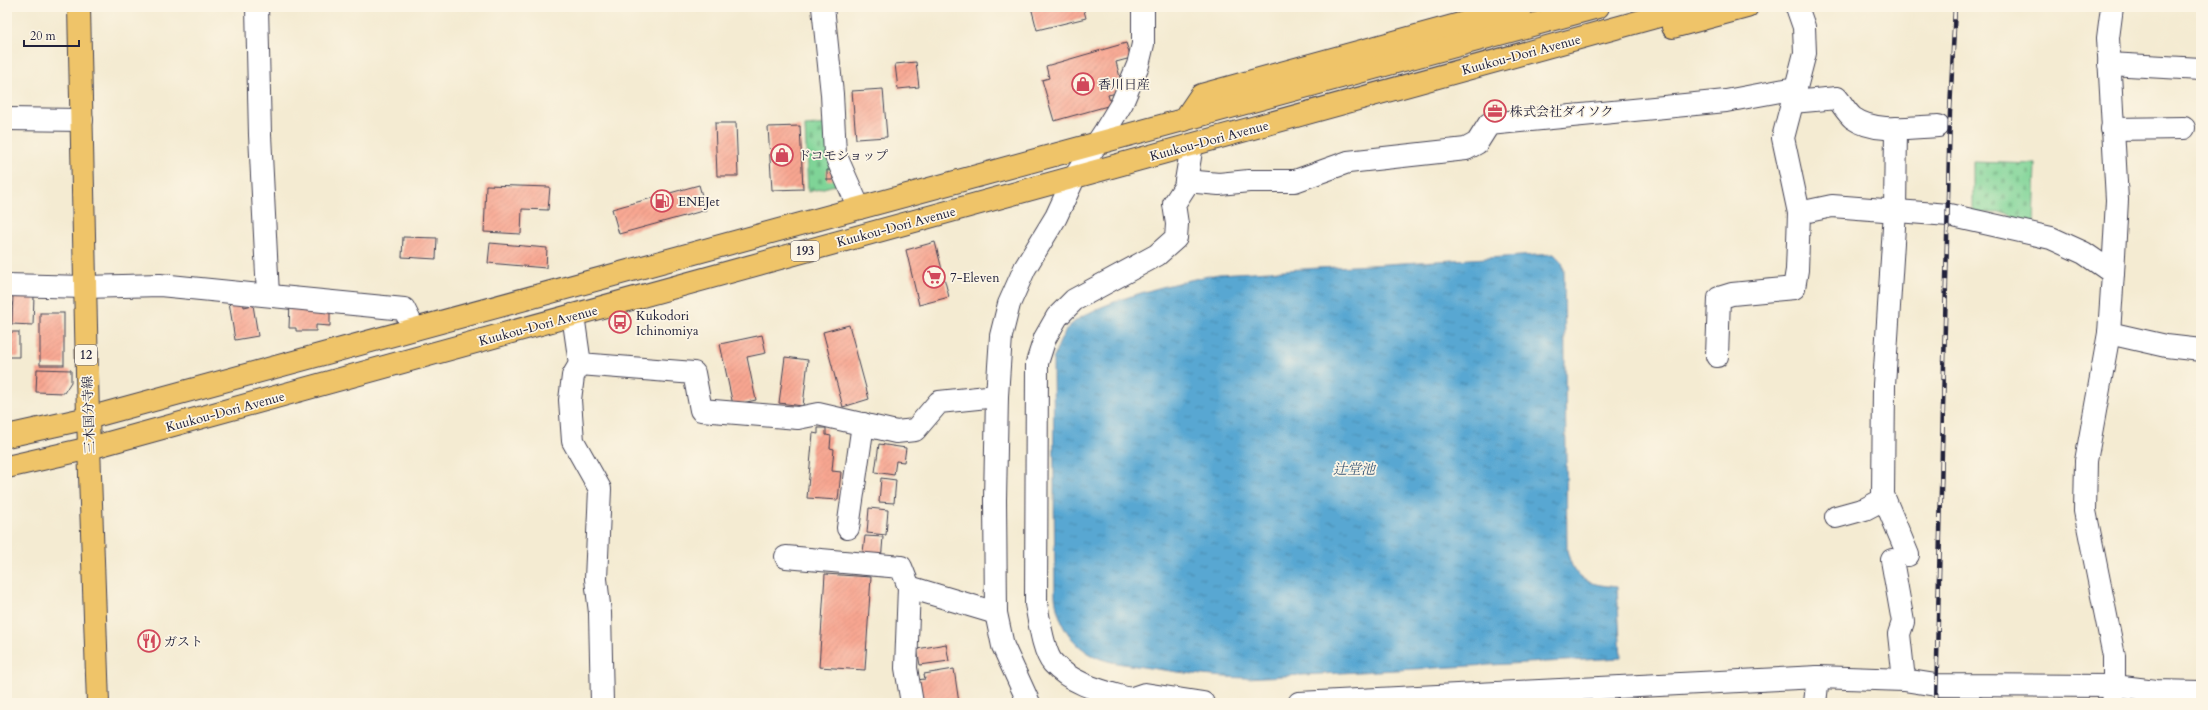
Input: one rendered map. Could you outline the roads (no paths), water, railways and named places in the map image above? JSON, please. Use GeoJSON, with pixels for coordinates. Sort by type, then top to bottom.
{"type":"FeatureCollection","features":[{"type":"Feature","properties":{"kind":"main road","name":"三木国分寺線"},"geometry":{"type":"LineString","coordinates":[[79,7],[88,418],[98,703]]}},
{"type":"Feature","properties":{"kind":"main road"},"geometry":{"type":"LineString","coordinates":[[1184,120],[1200,95],[1522,7]]}},
{"type":"Feature","properties":{"kind":"main road","name":"Kuukou-Dori Avenue"},"geometry":{"type":"LineString","coordinates":[[7,436],[88,418],[1598,7]]}},
{"type":"Feature","properties":{"kind":"main road","name":"Kuukou-Dori Avenue"},"geometry":{"type":"LineString","coordinates":[[7,467],[90,448],[1692,7]]}},
{"type":"Feature","properties":{"kind":"main road"},"geometry":{"type":"LineString","coordinates":[[1192,145],[1219,148],[1747,7]]}},
{"type":"Feature","properties":{"kind":"street"},"geometry":{"type":"LineString","coordinates":[[257,7],[260,135],[268,295]]}},
{"type":"Feature","properties":{"kind":"street"},"geometry":{"type":"LineString","coordinates":[[823,7],[832,94],[835,154],[859,208]]}},
{"type":"Feature","properties":{"kind":"street"},"geometry":{"type":"LineString","coordinates":[[1029,703],[1003,646],[996,614],[996,396],[1001,336],[1009,304],[1025,268],[1056,217],[1074,178],[1122,103],[1138,65],[1143,44],[1143,7]]}},
{"type":"Feature","properties":{"kind":"street"},"geometry":{"type":"LineString","coordinates":[[1717,356],[1719,298],[1732,294],[1794,288],[1797,270],[1799,213],[1782,138],[1805,53],[1804,27],[1797,7]]}},
{"type":"Feature","properties":{"kind":"street"},"geometry":{"type":"LineString","coordinates":[[2112,7],[2108,38],[2117,200],[2109,333],[2086,461],[2085,511],[2114,656],[2113,695]]}},
{"type":"Feature","properties":{"kind":"street"},"geometry":{"type":"LineString","coordinates":[[2109,64],[2201,68]]}},
{"type":"Feature","properties":{"kind":"street"},"geometry":{"type":"LineString","coordinates":[[1186,181],[1219,184],[1249,181],[1296,181],[1348,162],[1466,149],[1477,143],[1489,124],[1794,95],[1837,98],[1853,118],[1872,126],[1896,128],[1938,126]]}},
{"type":"Feature","properties":{"kind":"street"},"geometry":{"type":"LineString","coordinates":[[7,119],[82,120]]}},
{"type":"Feature","properties":{"kind":"street"},"geometry":{"type":"LineString","coordinates":[[1896,128],[1895,210],[1884,385],[1884,499],[1900,558],[1903,622],[1899,634],[1904,680]]}},
{"type":"Feature","properties":{"kind":"street"},"geometry":{"type":"LineString","coordinates":[[2112,129],[2184,128]]}},
{"type":"Feature","properties":{"kind":"street"},"geometry":{"type":"LineString","coordinates":[[1192,145],[1185,187],[1174,204],[1177,224],[1176,238],[1157,255],[1074,300],[1054,322],[1045,338],[1037,363],[1036,604],[1041,634],[1052,663],[1071,677],[1092,688],[1136,701],[1145,694],[1203,703]]}},
{"type":"Feature","properties":{"kind":"street"},"geometry":{"type":"LineString","coordinates":[[1799,213],[1832,206],[1949,215],[2051,238],[2084,253],[2113,273]]}},
{"type":"Feature","properties":{"kind":"street"},"geometry":{"type":"LineString","coordinates":[[7,285],[85,287],[160,285],[404,309],[414,329]]}},
{"type":"Feature","properties":{"kind":"street"},"geometry":{"type":"LineString","coordinates":[[573,315],[580,364],[573,376],[570,400],[573,441],[600,489],[596,579],[600,621],[602,703]]}},
{"type":"Feature","properties":{"kind":"street"},"geometry":{"type":"LineString","coordinates":[[2109,333],[2166,346],[2201,350]]}},
{"type":"Feature","properties":{"kind":"street"},"geometry":{"type":"LineString","coordinates":[[580,364],[694,373],[701,410],[798,418],[818,414],[896,432],[915,430],[938,402],[996,396]]}},
{"type":"Feature","properties":{"kind":"street"},"geometry":{"type":"LineString","coordinates":[[848,528],[863,424]]}},
{"type":"Feature","properties":{"kind":"street"},"geometry":{"type":"LineString","coordinates":[[1836,517],[1865,509],[1884,499]]}},
{"type":"Feature","properties":{"kind":"street"},"geometry":{"type":"LineString","coordinates":[[786,557],[901,567],[909,587],[906,668],[912,703]]}},
{"type":"Feature","properties":{"kind":"street"},"geometry":{"type":"LineString","coordinates":[[909,587],[996,614]]}},
{"type":"Feature","properties":{"kind":"street"},"geometry":{"type":"LineString","coordinates":[[1299,703],[1818,677],[1904,680],[1936,685],[2113,695],[2156,691],[2201,692]]}},
{"type":"Feature","properties":{"kind":"street"},"geometry":{"type":"LineString","coordinates":[[1815,703],[1818,677]]}},
{"type":"Feature","properties":{"kind":"water","name":"辻堂池"},"geometry":{"type":"Polygon","coordinates":[[[1554,254],[1562,262],[1564,270],[1567,550],[1570,561],[1578,575],[1590,582],[1617,587],[1621,658],[1246,678],[1181,672],[1107,661],[1093,656],[1074,641],[1061,621],[1055,596],[1053,360],[1067,329],[1078,319],[1094,310],[1138,294],[1184,281],[1219,274],[1554,254]]]}},
{"type":"Feature","properties":{"kind":"railway"},"geometry":{"type":"LineString","coordinates":[[1936,703],[1950,112],[1955,7]]}},
{"type":"Feature","properties":{"kind":"place","name":"香川日産"},"geometry":{"type":"Point","coordinates":[1083,84]}},
{"type":"Feature","properties":{"kind":"place","name":"株式会社ダイソク"},"geometry":{"type":"Point","coordinates":[1495,111]}},
{"type":"Feature","properties":{"kind":"place","name":"ドコモショップ"},"geometry":{"type":"Point","coordinates":[782,155]}},
{"type":"Feature","properties":{"kind":"place","name":"ENEJet"},"geometry":{"type":"Point","coordinates":[662,201]}},
{"type":"Feature","properties":{"kind":"place","name":"7-Eleven"},"geometry":{"type":"Point","coordinates":[934,277]}},
{"type":"Feature","properties":{"kind":"place","name":"Kukodori Ichinomiya"},"geometry":{"type":"Point","coordinates":[620,322]}},
{"type":"Feature","properties":{"kind":"place","name":"ガスト"},"geometry":{"type":"Point","coordinates":[149,641]}}]}
